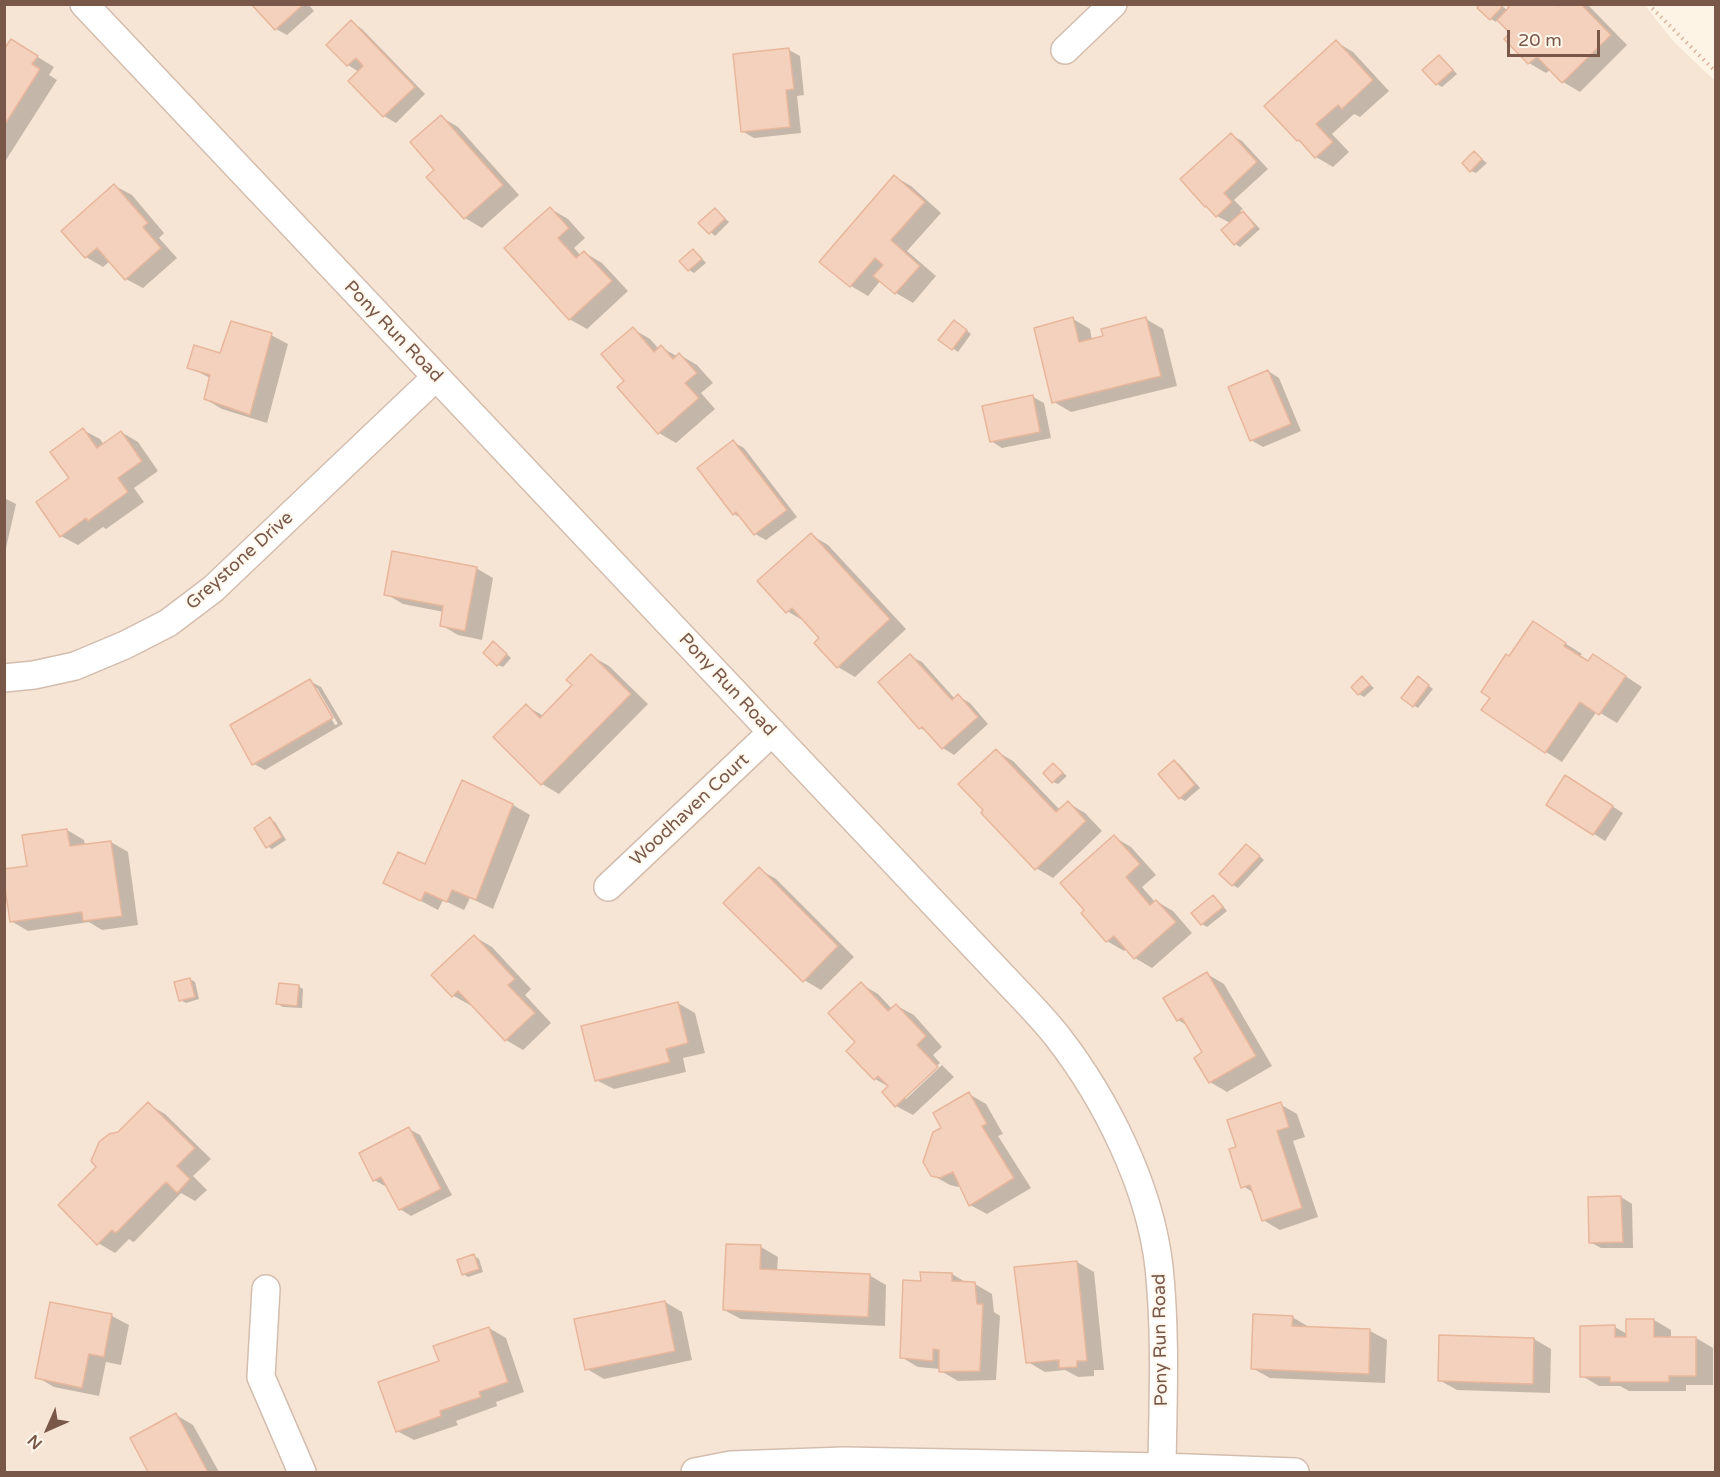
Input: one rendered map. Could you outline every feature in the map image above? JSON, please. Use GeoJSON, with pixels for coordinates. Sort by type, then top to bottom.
{"type":"FeatureCollection","features":[{"type":"Feature","properties":{"kind":"street","name":"Pony Run Road"},"geometry":{"type":"LineString","coordinates":[[84,4],[1008,982],[1056,1036],[1088,1081],[1118,1134],[1136,1177],[1151,1224],[1159,1265],[1164,1331],[1162,1467]]}},
{"type":"Feature","properties":{"kind":"street"},"geometry":{"type":"LineString","coordinates":[[1065,50],[1113,4]]}},
{"type":"Feature","properties":{"kind":"street","name":"Greystone Drive"},"geometry":{"type":"LineString","coordinates":[[4,678],[34,675],[75,666],[125,645],[168,623],[213,589],[436,377]]}},
{"type":"Feature","properties":{"kind":"street","name":"Woodhaven Court"},"geometry":{"type":"LineString","coordinates":[[608,887],[772,732]]}},
{"type":"Feature","properties":{"kind":"street"},"geometry":{"type":"LineString","coordinates":[[266,1289],[261,1377],[302,1473]]}},
{"type":"Feature","properties":{"kind":"street"},"geometry":{"type":"LineString","coordinates":[[694,1473],[730,1465],[844,1461],[1162,1467],[1296,1473]]}},
{"type":"Feature","properties":{"kind":"path"},"geometry":{"type":"LineString","coordinates":[[1648,4],[1716,72]]}},
{"type":"Feature","properties":{"kind":"shaded area"},"geometry":{"type":"Polygon","coordinates":[[[1644,4],[1673,41],[1715,81],[1715,1472],[5,1472],[5,5],[1644,4]]]}},
{"type":"Feature","properties":{"kind":"building"},"geometry":{"type":"Polygon","coordinates":[[[251,4],[304,4],[275,30],[251,4]]]}},
{"type":"Feature","properties":{"kind":"building"},"geometry":{"type":"Polygon","coordinates":[[[1480,4],[1500,4],[1502,7],[1490,20],[1477,8],[1480,4]]]}},
{"type":"Feature","properties":{"kind":"building"},"geometry":{"type":"Polygon","coordinates":[[[1506,4],[1556,4],[1558,6],[1559,4],[1581,4],[1611,35],[1562,83],[1537,57],[1528,64],[1504,39],[1510,33],[1497,20],[1509,7],[1506,4]]]}},
{"type":"Feature","properties":{"kind":"building"},"geometry":{"type":"Polygon","coordinates":[[[351,20],[415,87],[383,117],[348,81],[363,66],[356,58],[347,66],[326,45],[351,20]]]}},
{"type":"Feature","properties":{"kind":"building"},"geometry":{"type":"Polygon","coordinates":[[[11,39],[38,56],[32,64],[40,69],[4,126],[4,49],[11,39]]]}},
{"type":"Feature","properties":{"kind":"building"},"geometry":{"type":"Polygon","coordinates":[[[1336,40],[1373,80],[1342,109],[1338,105],[1316,124],[1333,142],[1315,158],[1264,106],[1336,40]]]}},
{"type":"Feature","properties":{"kind":"building"},"geometry":{"type":"Polygon","coordinates":[[[789,48],[794,89],[786,90],[790,127],[741,132],[733,54],[789,48]]]}},
{"type":"Feature","properties":{"kind":"building"},"geometry":{"type":"Polygon","coordinates":[[[1439,55],[1453,70],[1436,85],[1422,70],[1439,55]]]}},
{"type":"Feature","properties":{"kind":"building"},"geometry":{"type":"Polygon","coordinates":[[[441,115],[503,185],[464,219],[426,177],[434,170],[410,142],[441,115]]]}},
{"type":"Feature","properties":{"kind":"building"},"geometry":{"type":"Polygon","coordinates":[[[1231,133],[1257,162],[1224,193],[1232,202],[1216,217],[1180,179],[1231,133]]]}},
{"type":"Feature","properties":{"kind":"building"},"geometry":{"type":"Polygon","coordinates":[[[1474,151],[1482,159],[1470,172],[1462,163],[1474,151]]]}},
{"type":"Feature","properties":{"kind":"building"},"geometry":{"type":"Polygon","coordinates":[[[894,175],[925,202],[891,240],[920,266],[895,294],[873,276],[883,265],[875,258],[850,287],[819,262],[894,175]]]}},
{"type":"Feature","properties":{"kind":"building"},"geometry":{"type":"Polygon","coordinates":[[[114,184],[148,223],[143,227],[161,248],[125,280],[97,248],[85,258],[61,231],[114,184]]]}},
{"type":"Feature","properties":{"kind":"building"},"geometry":{"type":"Polygon","coordinates":[[[550,207],[569,228],[558,238],[576,258],[584,251],[612,281],[569,320],[504,248],[550,207]]]}},
{"type":"Feature","properties":{"kind":"building"},"geometry":{"type":"Polygon","coordinates":[[[715,208],[725,219],[709,234],[698,223],[715,208]]]}},
{"type":"Feature","properties":{"kind":"building"},"geometry":{"type":"Polygon","coordinates":[[[1243,211],[1255,226],[1234,245],[1221,230],[1243,211]]]}},
{"type":"Feature","properties":{"kind":"building"},"geometry":{"type":"Polygon","coordinates":[[[693,249],[702,259],[688,271],[679,261],[693,249]]]}},
{"type":"Feature","properties":{"kind":"building"},"geometry":{"type":"Polygon","coordinates":[[[1073,317],[1079,342],[1103,336],[1101,329],[1146,317],[1161,376],[1052,403],[1034,328],[1073,317]]]}},
{"type":"Feature","properties":{"kind":"building"},"geometry":{"type":"Polygon","coordinates":[[[954,320],[967,330],[952,350],[938,340],[954,320]]]}},
{"type":"Feature","properties":{"kind":"building"},"geometry":{"type":"Polygon","coordinates":[[[231,321],[272,333],[250,415],[204,399],[210,375],[187,368],[194,345],[220,353],[231,321]]]}},
{"type":"Feature","properties":{"kind":"building"},"geometry":{"type":"Polygon","coordinates":[[[633,327],[654,352],[661,345],[673,359],[679,353],[697,373],[685,383],[699,398],[658,434],[617,387],[624,381],[601,354],[633,327]]]}},
{"type":"Feature","properties":{"kind":"building"},"geometry":{"type":"Polygon","coordinates":[[[1268,370],[1291,424],[1250,441],[1228,387],[1268,370]]]}},
{"type":"Feature","properties":{"kind":"building"},"geometry":{"type":"Polygon","coordinates":[[[1033,395],[1040,432],[990,442],[982,406],[1033,395]]]}},
{"type":"Feature","properties":{"kind":"building"},"geometry":{"type":"Polygon","coordinates":[[[83,428],[97,448],[121,431],[142,461],[118,478],[128,492],[88,521],[86,518],[60,537],[36,502],[69,478],[50,452],[83,428]]]}},
{"type":"Feature","properties":{"kind":"building"},"geometry":{"type":"Polygon","coordinates":[[[733,440],[787,510],[754,535],[736,512],[733,515],[697,468],[733,440]]]}},
{"type":"Feature","properties":{"kind":"building"},"geometry":{"type":"Polygon","coordinates":[[[811,533],[890,619],[837,668],[814,643],[819,638],[792,608],[786,613],[757,581],[811,533]]]}},
{"type":"Feature","properties":{"kind":"building"},"geometry":{"type":"Polygon","coordinates":[[[392,551],[477,567],[465,631],[440,626],[443,606],[384,595],[392,551]]]}},
{"type":"Feature","properties":{"kind":"building"},"geometry":{"type":"Polygon","coordinates":[[[1533,621],[1566,643],[1564,646],[1588,661],[1593,654],[1626,676],[1599,715],[1580,702],[1545,753],[1481,710],[1490,698],[1481,692],[1506,654],[1509,656],[1533,621]]]}},
{"type":"Feature","properties":{"kind":"building"},"geometry":{"type":"Polygon","coordinates":[[[493,641],[507,654],[497,666],[483,653],[493,641]]]}},
{"type":"Feature","properties":{"kind":"building"},"geometry":{"type":"Polygon","coordinates":[[[591,654],[631,694],[541,785],[493,737],[526,704],[540,718],[572,685],[566,680],[591,654]]]}},
{"type":"Feature","properties":{"kind":"building"},"geometry":{"type":"Polygon","coordinates":[[[910,654],[952,700],[958,694],[978,717],[942,749],[922,727],[919,729],[878,682],[910,654]]]}},
{"type":"Feature","properties":{"kind":"building"},"geometry":{"type":"Polygon","coordinates":[[[1362,676],[1370,685],[1358,695],[1351,687],[1362,676]]]}},
{"type":"Feature","properties":{"kind":"building"},"geometry":{"type":"Polygon","coordinates":[[[1418,676],[1429,685],[1413,707],[1401,698],[1418,676]]]}},
{"type":"Feature","properties":{"kind":"building"},"geometry":{"type":"Polygon","coordinates":[[[310,679],[333,718],[252,765],[230,725],[310,679]]]}},
{"type":"Feature","properties":{"kind":"building"},"geometry":{"type":"Polygon","coordinates":[[[996,749],[1056,812],[1068,801],[1086,821],[1035,870],[981,813],[983,810],[958,784],[996,749]]]}},
{"type":"Feature","properties":{"kind":"building"},"geometry":{"type":"Polygon","coordinates":[[[1174,760],[1195,785],[1179,799],[1158,774],[1174,760]]]}},
{"type":"Feature","properties":{"kind":"building"},"geometry":{"type":"Polygon","coordinates":[[[1053,763],[1063,773],[1052,783],[1043,773],[1053,763]]]}},
{"type":"Feature","properties":{"kind":"building"},"geometry":{"type":"Polygon","coordinates":[[[1565,775],[1613,806],[1593,835],[1546,805],[1565,775]]]}},
{"type":"Feature","properties":{"kind":"building"},"geometry":{"type":"Polygon","coordinates":[[[462,780],[513,804],[476,900],[452,890],[447,902],[425,892],[421,901],[383,883],[398,852],[425,864],[462,780]]]}},
{"type":"Feature","properties":{"kind":"building"},"geometry":{"type":"Polygon","coordinates":[[[270,817],[282,837],[266,848],[254,828],[270,817]]]}},
{"type":"Feature","properties":{"kind":"building"},"geometry":{"type":"Polygon","coordinates":[[[67,829],[70,846],[111,841],[122,916],[83,921],[82,912],[10,922],[4,869],[27,866],[22,835],[67,829]]]}},
{"type":"Feature","properties":{"kind":"building"},"geometry":{"type":"Polygon","coordinates":[[[1114,835],[1140,864],[1126,877],[1150,905],[1156,900],[1176,922],[1134,959],[1114,936],[1106,942],[1081,913],[1084,910],[1060,883],[1114,835]]]}},
{"type":"Feature","properties":{"kind":"building"},"geometry":{"type":"Polygon","coordinates":[[[1246,844],[1260,856],[1232,886],[1219,874],[1246,844]]]}},
{"type":"Feature","properties":{"kind":"building"},"geometry":{"type":"Polygon","coordinates":[[[759,867],[838,946],[803,982],[723,903],[759,867]]]}},
{"type":"Feature","properties":{"kind":"building"},"geometry":{"type":"Polygon","coordinates":[[[1213,895],[1223,907],[1201,925],[1191,913],[1213,895]]]}},
{"type":"Feature","properties":{"kind":"building"},"geometry":{"type":"Polygon","coordinates":[[[474,935],[515,979],[508,985],[535,1013],[505,1041],[458,991],[452,997],[431,975],[474,935]]]}},
{"type":"Feature","properties":{"kind":"building"},"geometry":{"type":"Polygon","coordinates":[[[1207,972],[1256,1056],[1209,1083],[1194,1058],[1202,1052],[1182,1018],[1177,1021],[1163,998],[1207,972]]]}},
{"type":"Feature","properties":{"kind":"building"},"geometry":{"type":"Polygon","coordinates":[[[190,978],[195,997],[179,1001],[174,982],[190,978]]]}},
{"type":"Feature","properties":{"kind":"building"},"geometry":{"type":"Polygon","coordinates":[[[861,982],[888,1011],[896,1004],[926,1036],[917,1045],[938,1067],[895,1107],[882,1092],[888,1086],[878,1076],[874,1080],[846,1051],[855,1042],[828,1013],[861,982]]]}},
{"type":"Feature","properties":{"kind":"building"},"geometry":{"type":"Polygon","coordinates":[[[279,983],[299,985],[297,1006],[276,1004],[279,983]]]}},
{"type":"Feature","properties":{"kind":"building"},"geometry":{"type":"Polygon","coordinates":[[[678,1002],[688,1043],[666,1049],[670,1062],[595,1081],[581,1026],[678,1002]]]}},
{"type":"Feature","properties":{"kind":"building"},"geometry":{"type":"Polygon","coordinates":[[[969,1092],[987,1124],[982,1126],[1014,1178],[969,1206],[953,1172],[940,1178],[931,1176],[923,1162],[933,1132],[941,1128],[933,1113],[969,1092]]]}},
{"type":"Feature","properties":{"kind":"building"},"geometry":{"type":"Polygon","coordinates":[[[148,1102],[195,1148],[177,1166],[190,1179],[177,1193],[166,1182],[118,1231],[115,1233],[112,1230],[97,1245],[58,1205],[96,1167],[91,1161],[99,1142],[109,1134],[118,1132],[148,1102]]]}},
{"type":"Feature","properties":{"kind":"building"},"geometry":{"type":"Polygon","coordinates":[[[1281,1102],[1289,1127],[1277,1131],[1302,1208],[1262,1221],[1250,1185],[1241,1188],[1229,1149],[1236,1147],[1227,1120],[1281,1102]]]}},
{"type":"Feature","properties":{"kind":"building"},"geometry":{"type":"Polygon","coordinates":[[[409,1127],[441,1189],[399,1210],[381,1177],[373,1181],[359,1153],[409,1127]]]}},
{"type":"Feature","properties":{"kind":"building"},"geometry":{"type":"Polygon","coordinates":[[[1621,1196],[1623,1242],[1589,1243],[1588,1197],[1621,1196]]]}},
{"type":"Feature","properties":{"kind":"building"},"geometry":{"type":"Polygon","coordinates":[[[726,1244],[761,1245],[760,1269],[870,1274],[868,1317],[723,1310],[726,1244]]]}},
{"type":"Feature","properties":{"kind":"building"},"geometry":{"type":"Polygon","coordinates":[[[474,1254],[479,1269],[462,1275],[457,1260],[474,1254]]]}},
{"type":"Feature","properties":{"kind":"building"},"geometry":{"type":"Polygon","coordinates":[[[1077,1261],[1087,1361],[1077,1361],[1077,1367],[1059,1368],[1059,1360],[1026,1363],[1014,1267],[1077,1261]]]}},
{"type":"Feature","properties":{"kind":"building"},"geometry":{"type":"Polygon","coordinates":[[[920,1272],[952,1273],[952,1281],[975,1282],[977,1304],[983,1304],[980,1371],[939,1372],[939,1350],[933,1349],[933,1361],[900,1358],[903,1280],[921,1281],[920,1272]]]}},
{"type":"Feature","properties":{"kind":"building"},"geometry":{"type":"Polygon","coordinates":[[[665,1301],[675,1351],[585,1370],[574,1319],[665,1301]]]}},
{"type":"Feature","properties":{"kind":"building"},"geometry":{"type":"Polygon","coordinates":[[[50,1302],[112,1314],[104,1357],[89,1354],[82,1388],[35,1378],[50,1302]]]}},
{"type":"Feature","properties":{"kind":"building"},"geometry":{"type":"Polygon","coordinates":[[[1253,1314],[1293,1316],[1292,1326],[1370,1329],[1369,1374],[1251,1369],[1253,1314]]]}},
{"type":"Feature","properties":{"kind":"building"},"geometry":{"type":"Polygon","coordinates":[[[1626,1319],[1654,1319],[1654,1337],[1696,1337],[1696,1376],[1669,1376],[1669,1382],[1610,1382],[1610,1377],[1580,1377],[1580,1326],[1615,1325],[1615,1337],[1626,1337],[1626,1319]]]}},
{"type":"Feature","properties":{"kind":"building"},"geometry":{"type":"Polygon","coordinates":[[[489,1327],[508,1382],[479,1392],[481,1397],[440,1411],[441,1416],[396,1432],[378,1382],[439,1361],[433,1346],[489,1327]]]}},
{"type":"Feature","properties":{"kind":"building"},"geometry":{"type":"Polygon","coordinates":[[[1439,1335],[1534,1338],[1533,1384],[1438,1381],[1439,1335]]]}},
{"type":"Feature","properties":{"kind":"building"},"geometry":{"type":"Polygon","coordinates":[[[176,1413],[208,1472],[148,1472],[130,1438],[176,1413]]]}}]}
